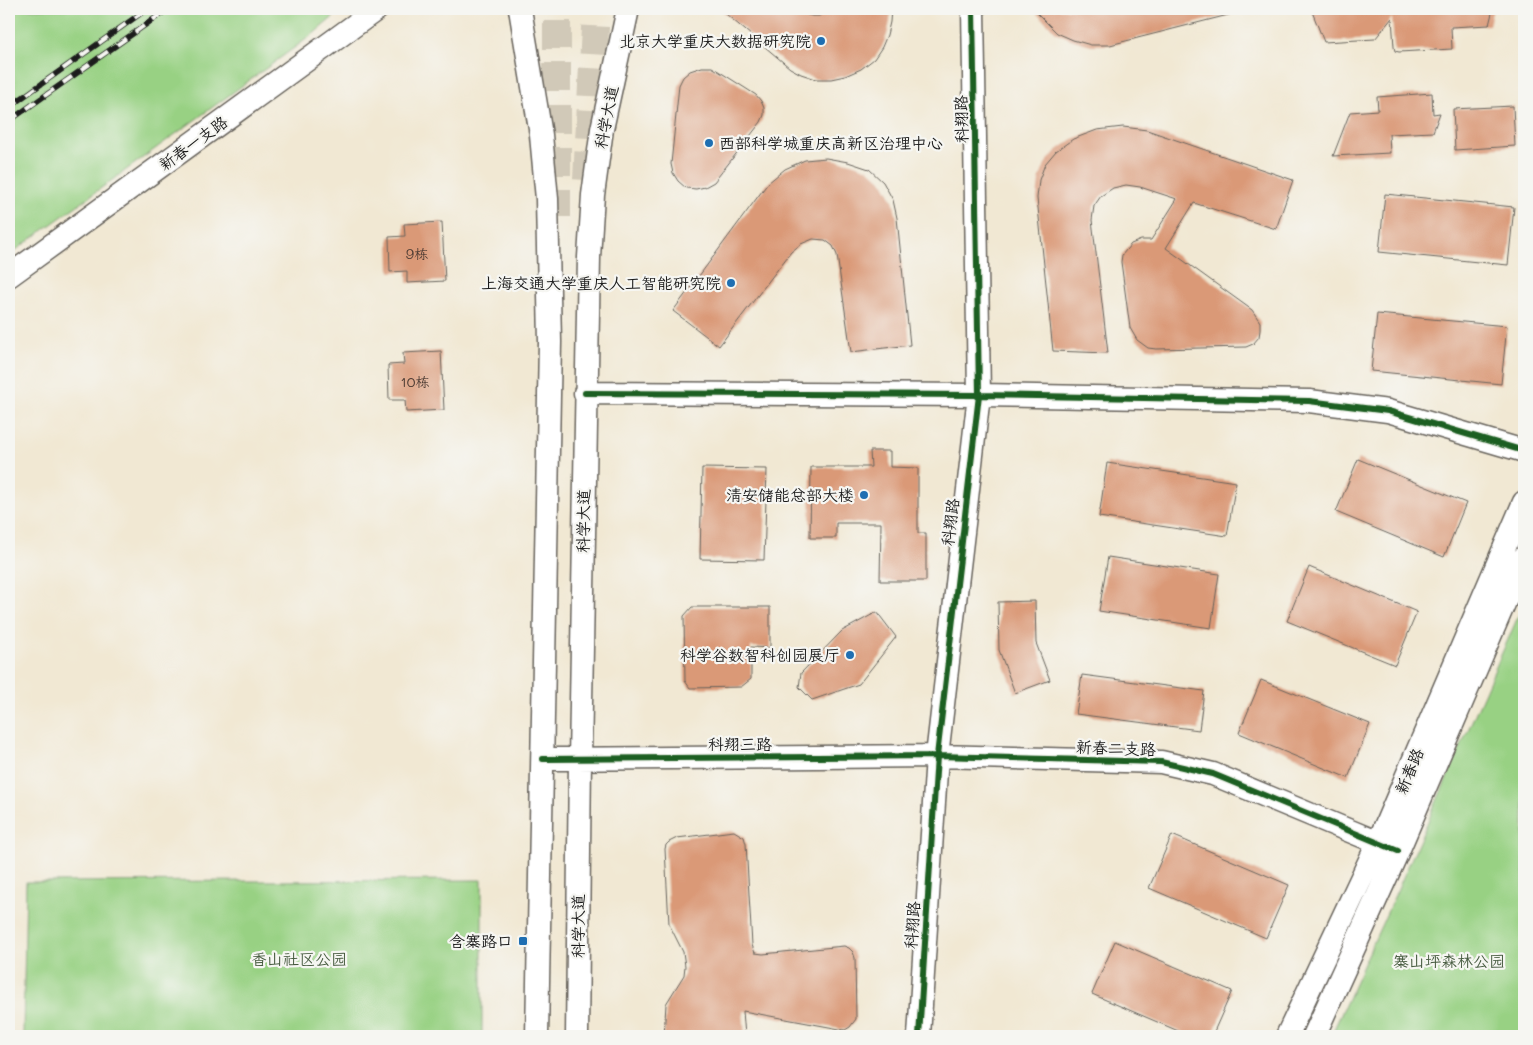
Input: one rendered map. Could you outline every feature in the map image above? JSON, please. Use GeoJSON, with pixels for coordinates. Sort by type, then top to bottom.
{"type":"FeatureCollection","features":[{"type":"Feature","properties":{"kind":"street","name":"新春一支路"},"geometry":{"type":"LineString","coordinates":[[9,276],[377,9]]}},
{"type":"Feature","properties":{"kind":"street"},"geometry":{"type":"LineString","coordinates":[[520,9],[541,135],[547,199],[550,342],[537,1036]]}},
{"type":"Feature","properties":{"kind":"street","name":"科学大道"},"geometry":{"type":"LineString","coordinates":[[578,1036],[585,393],[589,257],[593,195],[602,129],[628,9]]}},
{"type":"Feature","properties":{"kind":"street","name":"科翔路"},"geometry":{"type":"LineString","coordinates":[[919,1036],[937,756],[979,395],[973,9]]}},
{"type":"Feature","properties":{"kind":"street"},"geometry":{"type":"LineString","coordinates":[[550,342],[557,354],[563,359],[572,360],[580,357],[587,346]]}},
{"type":"Feature","properties":{"kind":"street"},"geometry":{"type":"LineString","coordinates":[[585,393],[979,395],[1309,401],[1388,411],[1524,451]]}},
{"type":"Feature","properties":{"kind":"street","name":"新春路"},"geometry":{"type":"LineString","coordinates":[[1314,1036],[1524,502]]}},
{"type":"Feature","properties":{"kind":"street","name":"新春路"},"geometry":{"type":"LineString","coordinates":[[1287,1036],[1388,847],[1524,557]]}},
{"type":"Feature","properties":{"kind":"street","name":"科翔三路"},"geometry":{"type":"LineString","coordinates":[[543,759],[937,756]]}},
{"type":"Feature","properties":{"kind":"street","name":"新春二支路"},"geometry":{"type":"LineString","coordinates":[[937,756],[1162,762],[1214,774],[1388,847]]}},
{"type":"Feature","properties":{"kind":"green space"},"geometry":{"type":"Polygon","coordinates":[[[9,9],[343,9],[312,35],[9,255],[9,9]]]}},
{"type":"Feature","properties":{"kind":"green space","name":"寨山坪森林公园"},"geometry":{"type":"Polygon","coordinates":[[[1524,603],[1524,1036],[1331,1036],[1410,862],[1524,603]]]}},
{"type":"Feature","properties":{"kind":"green space","name":"香山社区公园"},"geometry":{"type":"Polygon","coordinates":[[[482,880],[482,1036],[23,1036],[26,882],[482,880]]]}},
{"type":"Feature","properties":{"kind":"building","name":"北京大学重庆大数据研究院"},"geometry":{"type":"Polygon","coordinates":[[[720,9],[798,9],[804,14],[819,16],[831,9],[891,9],[887,35],[874,59],[861,69],[845,76],[831,79],[816,79],[790,68],[720,9]]]}},
{"type":"Feature","properties":{"kind":"building"},"geometry":{"type":"Polygon","coordinates":[[[1033,9],[1236,9],[1236,13],[1110,45],[1091,45],[1057,33],[1033,9]]]}},
{"type":"Feature","properties":{"kind":"building"},"geometry":{"type":"Polygon","coordinates":[[[1311,9],[1493,9],[1489,25],[1451,27],[1452,49],[1399,52],[1395,51],[1394,47],[1392,18],[1375,39],[1324,42],[1311,9]]]}},
{"type":"Feature","properties":{"kind":"building","name":"西部科学城重庆高新区治理中心"},"geometry":{"type":"Polygon","coordinates":[[[702,67],[712,67],[756,95],[764,108],[764,115],[761,122],[714,182],[696,189],[686,188],[678,181],[673,173],[671,164],[679,85],[683,77],[690,71],[702,67]]]}},
{"type":"Feature","properties":{"kind":"building"},"geometry":{"type":"Polygon","coordinates":[[[1432,93],[1433,114],[1440,113],[1433,132],[1389,134],[1390,153],[1333,156],[1350,112],[1378,110],[1377,97],[1432,93]]]}},
{"type":"Feature","properties":{"kind":"building"},"geometry":{"type":"Polygon","coordinates":[[[1513,106],[1515,146],[1455,150],[1453,109],[1513,106]]]}},
{"type":"Feature","properties":{"kind":"building"},"geometry":{"type":"Polygon","coordinates":[[[1123,127],[1147,130],[1293,180],[1276,229],[1194,203],[1166,248],[1252,310],[1260,322],[1259,337],[1253,344],[1246,347],[1156,349],[1148,348],[1137,340],[1130,328],[1121,262],[1122,255],[1131,244],[1141,240],[1151,240],[1177,199],[1140,187],[1126,185],[1113,188],[1101,196],[1094,206],[1092,220],[1108,353],[1053,351],[1037,198],[1039,180],[1045,164],[1056,151],[1073,139],[1097,130],[1123,127]]]}},
{"type":"Feature","properties":{"kind":"building","name":"上海交通大学重庆人工智能研究院"},"geometry":{"type":"Polygon","coordinates":[[[826,158],[848,162],[869,169],[883,182],[893,200],[897,218],[910,345],[851,352],[837,255],[833,246],[825,240],[813,239],[801,244],[791,252],[719,346],[673,311],[768,183],[785,169],[805,160],[826,158]]]}},
{"type":"Feature","properties":{"kind":"building"},"geometry":{"type":"Polygon","coordinates":[[[1385,194],[1514,207],[1508,265],[1379,252],[1385,194]]]}},
{"type":"Feature","properties":{"kind":"building"},"geometry":{"type":"Polygon","coordinates":[[[442,222],[445,281],[407,283],[407,271],[390,272],[389,237],[405,236],[404,224],[442,222]]]}},
{"type":"Feature","properties":{"kind":"building"},"geometry":{"type":"Polygon","coordinates":[[[1377,314],[1507,326],[1501,384],[1371,371],[1377,314]]]}},
{"type":"Feature","properties":{"kind":"building"},"geometry":{"type":"Polygon","coordinates":[[[441,351],[444,410],[406,412],[405,400],[389,400],[388,365],[404,364],[403,353],[441,351]]]}},
{"type":"Feature","properties":{"kind":"building","name":"清安储能总部大楼"},"geometry":{"type":"Polygon","coordinates":[[[870,451],[890,451],[890,467],[918,468],[918,533],[926,533],[926,581],[880,581],[881,523],[836,523],[836,538],[810,538],[811,467],[871,467],[870,451]]]}},
{"type":"Feature","properties":{"kind":"building"},"geometry":{"type":"Polygon","coordinates":[[[1358,459],[1466,503],[1444,557],[1336,512],[1358,459]]]}},
{"type":"Feature","properties":{"kind":"building"},"geometry":{"type":"Polygon","coordinates":[[[1107,463],[1236,482],[1227,536],[1099,517],[1107,463]]]}},
{"type":"Feature","properties":{"kind":"building"},"geometry":{"type":"Polygon","coordinates":[[[702,468],[767,469],[764,560],[700,559],[702,468]]]}},
{"type":"Feature","properties":{"kind":"building"},"geometry":{"type":"Polygon","coordinates":[[[1108,557],[1219,574],[1211,628],[1099,611],[1108,557]]]}},
{"type":"Feature","properties":{"kind":"building"},"geometry":{"type":"Polygon","coordinates":[[[1309,567],[1417,612],[1395,665],[1287,621],[1309,567]]]}},
{"type":"Feature","properties":{"kind":"building"},"geometry":{"type":"Polygon","coordinates":[[[1035,601],[1036,643],[1050,680],[1015,693],[999,650],[998,602],[1035,601]]]}},
{"type":"Feature","properties":{"kind":"building"},"geometry":{"type":"Polygon","coordinates":[[[692,607],[770,607],[770,648],[751,647],[751,679],[741,687],[690,688],[685,681],[684,616],[692,607]]]}},
{"type":"Feature","properties":{"kind":"building","name":"科学谷数智科创园展厅"},"geometry":{"type":"Polygon","coordinates":[[[877,612],[896,637],[859,684],[812,700],[799,687],[801,673],[842,631],[877,612]]]}},
{"type":"Feature","properties":{"kind":"building"},"geometry":{"type":"Polygon","coordinates":[[[1082,675],[1204,691],[1199,730],[1076,714],[1082,675]]]}},
{"type":"Feature","properties":{"kind":"building"},"geometry":{"type":"Polygon","coordinates":[[[1261,680],[1370,724],[1348,778],[1239,733],[1261,680]]]}},
{"type":"Feature","properties":{"kind":"building"},"geometry":{"type":"Polygon","coordinates":[[[734,831],[744,837],[746,844],[752,945],[755,953],[763,954],[844,946],[853,952],[855,958],[856,1019],[845,1030],[743,1011],[745,1036],[664,1036],[666,1004],[684,975],[685,966],[683,952],[669,924],[666,845],[677,838],[734,831]]]}},
{"type":"Feature","properties":{"kind":"building"},"geometry":{"type":"Polygon","coordinates":[[[1172,835],[1289,885],[1266,938],[1149,888],[1172,835]]]}},
{"type":"Feature","properties":{"kind":"building"},"geometry":{"type":"Polygon","coordinates":[[[1115,941],[1232,991],[1212,1036],[1190,1036],[1092,994],[1115,941]]]}},
{"type":"Feature","properties":{"kind":"tunnel"},"geometry":{"type":"LineString","coordinates":[[557,9],[557,217]]}},
{"type":"Feature","properties":{"kind":"tunnel"},"geometry":{"type":"LineString","coordinates":[[587,180],[596,9]]}},
{"type":"Feature","properties":{"kind":"railway"},"geometry":{"type":"LineString","coordinates":[[9,107],[147,9]]}},
{"type":"Feature","properties":{"kind":"railway"},"geometry":{"type":"LineString","coordinates":[[9,121],[168,9]]}},
{"type":"Feature","properties":{"kind":"cycle path"},"geometry":{"type":"LineString","coordinates":[[919,1036],[937,756],[979,395],[973,9]]}},
{"type":"Feature","properties":{"kind":"cycle path"},"geometry":{"type":"LineString","coordinates":[[585,393],[979,395],[1309,401],[1388,411],[1524,451]]}},
{"type":"Feature","properties":{"kind":"cycle path"},"geometry":{"type":"LineString","coordinates":[[543,759],[937,756],[1161,762],[1213,774],[1398,851]]}},
{"type":"Feature","properties":{"kind":"place","name":"北京大学重庆大数据研究院"},"geometry":{"type":"Point","coordinates":[821,41]}},
{"type":"Feature","properties":{"kind":"place","name":"西部科学城重庆高新区治理中心"},"geometry":{"type":"Point","coordinates":[709,143]}},
{"type":"Feature","properties":{"kind":"place","name":"上海交通大学重庆人工智能研究院"},"geometry":{"type":"Point","coordinates":[731,283]}},
{"type":"Feature","properties":{"kind":"place","name":"清安储能总部大楼"},"geometry":{"type":"Point","coordinates":[864,495]}},
{"type":"Feature","properties":{"kind":"place","name":"科学谷数智科创园展厅"},"geometry":{"type":"Point","coordinates":[850,655]}},
{"type":"Feature","properties":{"kind":"place","name":"含寨路口"},"geometry":{"type":"Point","coordinates":[523,941]}}]}
